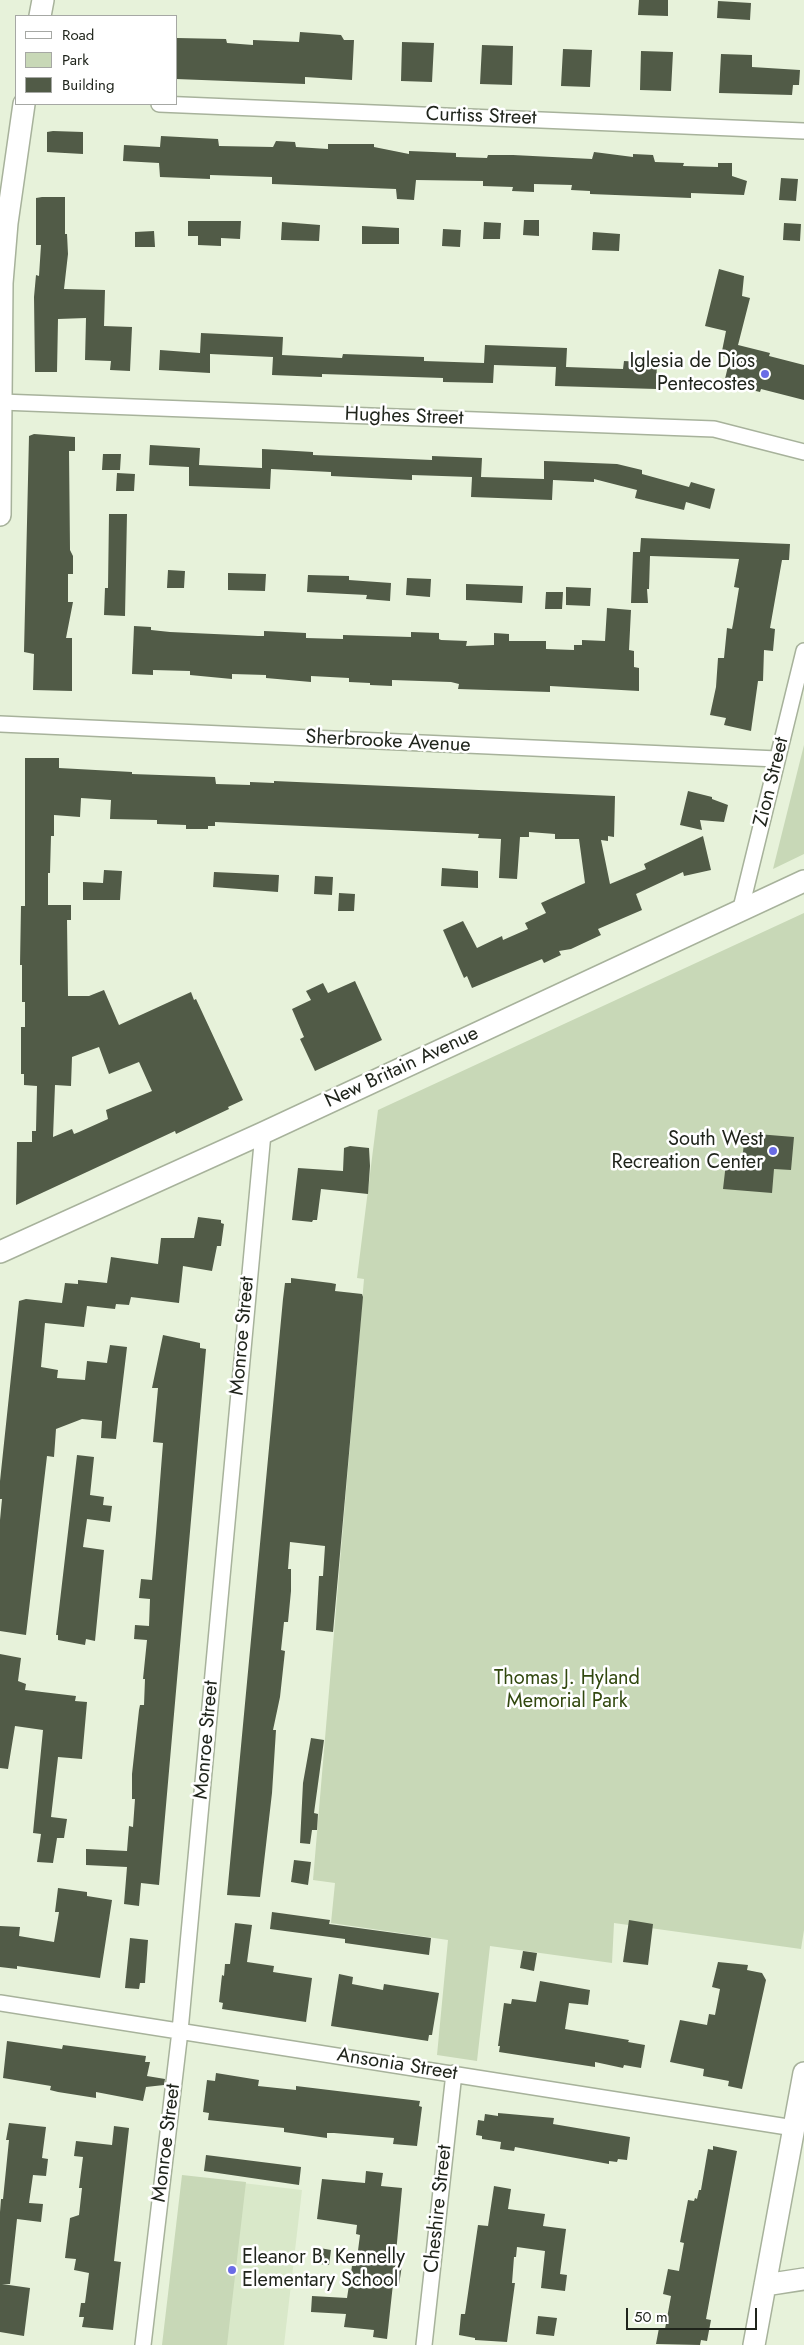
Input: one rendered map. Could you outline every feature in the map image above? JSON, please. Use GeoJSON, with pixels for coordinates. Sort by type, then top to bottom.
{"type":"FeatureCollection","features":[{"type":"Feature","properties":{"kind":"main road"},"geometry":{"type":"LineString","coordinates":[[40,15],[43,0]]}},
{"type":"Feature","properties":{"kind":"main road"},"geometry":{"type":"LineString","coordinates":[[0,515],[2,283],[7,223],[24,105]]}},
{"type":"Feature","properties":{"kind":"main road","name":"New Britain Avenue"},"geometry":{"type":"LineString","coordinates":[[0,1252],[262,1134],[804,881]]}},
{"type":"Feature","properties":{"kind":"main road"},"geometry":{"type":"LineString","coordinates":[[754,2345],[804,2073]]}},
{"type":"Feature","properties":{"kind":"main road"},"geometry":{"type":"LineString","coordinates":[[765,2285],[804,2279]]}},
{"type":"Feature","properties":{"kind":"street","name":"Curtiss Street"},"geometry":{"type":"LineString","coordinates":[[178,105],[804,131]]}},
{"type":"Feature","properties":{"kind":"street","name":"Hughes Street"},"geometry":{"type":"LineString","coordinates":[[1,402],[714,429],[804,452]]}},
{"type":"Feature","properties":{"kind":"street","name":"Zion Street"},"geometry":{"type":"LineString","coordinates":[[740,912],[804,651]]}},
{"type":"Feature","properties":{"kind":"street","name":"Sherbrooke Avenue"},"geometry":{"type":"LineString","coordinates":[[0,724],[777,759]]}},
{"type":"Feature","properties":{"kind":"street","name":"Monroe Street"},"geometry":{"type":"LineString","coordinates":[[143,2345],[180,2031],[262,1134]]}},
{"type":"Feature","properties":{"kind":"street","name":"Ansonia Street"},"geometry":{"type":"LineString","coordinates":[[0,2003],[794,2128]]}},
{"type":"Feature","properties":{"kind":"street","name":"Cheshire Street"},"geometry":{"type":"LineString","coordinates":[[424,2345],[454,2073]]}},
{"type":"Feature","properties":{"kind":"shaded area","name":"Eleanor B. Kennelly Elementary School"},"geometry":{"type":"Polygon","coordinates":[[[183,2176],[302,2190],[284,2345],[163,2345],[183,2176]]]}},
{"type":"Feature","properties":{"kind":"green space"},"geometry":{"type":"Polygon","coordinates":[[[804,745],[804,854],[773,869],[804,745]]]}},
{"type":"Feature","properties":{"kind":"green space","name":"Thomas J. Hyland Memorial Park"},"geometry":{"type":"Polygon","coordinates":[[[804,913],[804,1930],[801,1949],[614,1923],[612,1963],[490,1946],[477,2061],[437,2055],[448,1940],[331,1923],[335,1883],[313,1880],[364,1279],[357,1278],[378,1110],[804,913]]]}},
{"type":"Feature","properties":{"kind":"green space"},"geometry":{"type":"Polygon","coordinates":[[[182,2175],[246,2182],[227,2345],[162,2345],[182,2175]]]}},
{"type":"Feature","properties":{"kind":"building"},"geometry":{"type":"Polygon","coordinates":[[[639,0],[668,0],[668,16],[638,15],[639,0]]]}},
{"type":"Feature","properties":{"kind":"building"},"geometry":{"type":"Polygon","coordinates":[[[718,1],[751,3],[750,20],[717,18],[718,1]]]}},
{"type":"Feature","properties":{"kind":"building"},"geometry":{"type":"Polygon","coordinates":[[[300,32],[341,35],[344,40],[354,40],[352,80],[305,77],[305,84],[178,79],[178,38],[226,39],[227,43],[253,45],[253,40],[299,42],[300,32]]]}},
{"type":"Feature","properties":{"kind":"building"},"geometry":{"type":"Polygon","coordinates":[[[402,42],[434,43],[432,82],[401,81],[402,42]]]}},
{"type":"Feature","properties":{"kind":"building"},"geometry":{"type":"Polygon","coordinates":[[[482,45],[513,46],[512,85],[480,84],[482,45]]]}},
{"type":"Feature","properties":{"kind":"building"},"geometry":{"type":"Polygon","coordinates":[[[563,49],[592,50],[590,87],[561,86],[563,49]]]}},
{"type":"Feature","properties":{"kind":"building"},"geometry":{"type":"Polygon","coordinates":[[[641,51],[673,52],[671,91],[640,90],[641,51]]]}},
{"type":"Feature","properties":{"kind":"building"},"geometry":{"type":"Polygon","coordinates":[[[721,54],[752,55],[752,67],[800,70],[799,85],[793,85],[792,95],[719,93],[721,54]]]}},
{"type":"Feature","properties":{"kind":"building"},"geometry":{"type":"Polygon","coordinates":[[[47,132],[83,132],[83,154],[47,152],[47,132]]]}},
{"type":"Feature","properties":{"kind":"building"},"geometry":{"type":"Polygon","coordinates":[[[161,136],[218,139],[219,146],[273,147],[276,141],[295,142],[296,147],[328,149],[328,144],[374,144],[374,147],[409,154],[409,151],[456,153],[456,157],[487,158],[488,155],[513,155],[592,159],[594,152],[633,157],[633,154],[653,155],[655,162],[684,163],[683,166],[718,167],[718,163],[732,163],[732,176],[747,181],[744,195],[691,193],[691,198],[590,194],[590,191],[571,190],[572,185],[534,184],[534,192],[512,191],[513,187],[483,186],[483,181],[416,180],[414,200],[397,199],[396,189],[272,184],[272,177],[210,175],[210,179],[160,177],[159,163],[123,161],[124,145],[160,147],[161,136]]]}},
{"type":"Feature","properties":{"kind":"building"},"geometry":{"type":"Polygon","coordinates":[[[781,178],[798,179],[796,201],[779,200],[781,178]]]}},
{"type":"Feature","properties":{"kind":"building"},"geometry":{"type":"Polygon","coordinates":[[[65,197],[65,234],[67,234],[68,254],[64,289],[105,290],[104,326],[132,327],[130,371],[110,370],[111,361],[85,360],[86,318],[58,319],[57,372],[35,372],[34,297],[36,275],[39,276],[41,245],[36,245],[36,198],[65,197]]]}},
{"type":"Feature","properties":{"kind":"building"},"geometry":{"type":"Polygon","coordinates":[[[524,220],[539,220],[539,236],[523,235],[524,220]]]}},
{"type":"Feature","properties":{"kind":"building"},"geometry":{"type":"Polygon","coordinates":[[[188,221],[241,221],[240,239],[221,238],[221,246],[198,245],[198,236],[188,236],[188,221]]]}},
{"type":"Feature","properties":{"kind":"building"},"geometry":{"type":"Polygon","coordinates":[[[282,222],[320,225],[319,241],[281,240],[282,222]]]}},
{"type":"Feature","properties":{"kind":"building"},"geometry":{"type":"Polygon","coordinates":[[[484,222],[501,223],[500,239],[483,239],[484,222]]]}},
{"type":"Feature","properties":{"kind":"building"},"geometry":{"type":"Polygon","coordinates":[[[784,223],[801,224],[800,241],[783,240],[784,223]]]}},
{"type":"Feature","properties":{"kind":"building"},"geometry":{"type":"Polygon","coordinates":[[[362,226],[399,228],[399,244],[362,244],[362,226]]]}},
{"type":"Feature","properties":{"kind":"building"},"geometry":{"type":"Polygon","coordinates":[[[443,229],[461,230],[460,247],[442,246],[443,229]]]}},
{"type":"Feature","properties":{"kind":"building"},"geometry":{"type":"Polygon","coordinates":[[[154,231],[155,247],[135,247],[135,232],[154,231]]]}},
{"type":"Feature","properties":{"kind":"building"},"geometry":{"type":"Polygon","coordinates":[[[593,232],[620,234],[619,251],[592,250],[593,232]]]}},
{"type":"Feature","properties":{"kind":"building"},"geometry":{"type":"Polygon","coordinates":[[[719,269],[744,276],[742,296],[750,298],[738,345],[770,353],[769,356],[804,365],[804,400],[761,389],[760,392],[724,383],[730,358],[721,356],[726,331],[705,326],[719,269]]]}},
{"type":"Feature","properties":{"kind":"building"},"geometry":{"type":"Polygon","coordinates":[[[201,333],[283,337],[282,355],[342,358],[343,354],[424,357],[424,361],[484,363],[485,345],[567,348],[566,367],[623,369],[624,361],[657,363],[656,389],[555,386],[556,367],[494,365],[493,383],[443,382],[443,378],[322,374],[322,377],[272,375],[273,357],[210,354],[210,373],[159,370],[160,350],[200,353],[201,333]]]}},
{"type":"Feature","properties":{"kind":"building"},"geometry":{"type":"Polygon","coordinates":[[[34,434],[75,437],[75,451],[69,451],[70,550],[73,556],[73,574],[68,574],[68,602],[73,602],[66,638],[72,638],[72,691],[33,690],[34,654],[24,652],[29,436],[34,434]]]}},
{"type":"Feature","properties":{"kind":"building"},"geometry":{"type":"Polygon","coordinates":[[[150,445],[200,448],[199,465],[262,468],[262,449],[313,452],[313,455],[432,460],[432,456],[482,458],[481,477],[544,479],[544,461],[617,464],[642,470],[642,474],[689,487],[691,482],[715,489],[710,509],[686,502],[684,510],[635,498],[637,490],[594,479],[594,482],[553,480],[552,500],[471,497],[472,477],[412,475],[412,480],[331,476],[331,472],[271,469],[270,489],[189,486],[189,467],[149,465],[150,445]]]}},
{"type":"Feature","properties":{"kind":"building"},"geometry":{"type":"Polygon","coordinates":[[[103,454],[121,454],[120,470],[102,470],[103,454]]]}},
{"type":"Feature","properties":{"kind":"building"},"geometry":{"type":"Polygon","coordinates":[[[117,473],[135,474],[134,491],[116,491],[117,473]]]}},
{"type":"Feature","properties":{"kind":"building"},"geometry":{"type":"Polygon","coordinates":[[[109,514],[127,514],[125,616],[104,615],[105,588],[108,588],[109,514]]]}},
{"type":"Feature","properties":{"kind":"building"},"geometry":{"type":"Polygon","coordinates":[[[641,538],[790,544],[789,560],[782,560],[770,628],[775,629],[773,651],[764,650],[763,681],[758,681],[751,731],[724,725],[726,718],[710,715],[716,687],[718,658],[724,658],[727,628],[732,629],[733,624],[739,588],[734,587],[739,559],[650,556],[649,589],[647,589],[648,603],[631,603],[633,552],[640,552],[641,538]]]}},
{"type":"Feature","properties":{"kind":"building"},"geometry":{"type":"Polygon","coordinates":[[[168,570],[185,571],[184,588],[167,588],[168,570]]]}},
{"type":"Feature","properties":{"kind":"building"},"geometry":{"type":"Polygon","coordinates":[[[228,573],[266,574],[265,591],[228,590],[228,573]]]}},
{"type":"Feature","properties":{"kind":"building"},"geometry":{"type":"Polygon","coordinates":[[[308,575],[349,576],[349,580],[391,583],[390,601],[366,599],[367,595],[307,592],[308,575]]]}},
{"type":"Feature","properties":{"kind":"building"},"geometry":{"type":"Polygon","coordinates":[[[407,578],[431,579],[430,597],[406,595],[407,578]]]}},
{"type":"Feature","properties":{"kind":"building"},"geometry":{"type":"Polygon","coordinates":[[[466,584],[523,586],[522,603],[466,600],[466,584]]]}},
{"type":"Feature","properties":{"kind":"building"},"geometry":{"type":"Polygon","coordinates":[[[566,587],[591,588],[590,606],[566,605],[566,587]]]}},
{"type":"Feature","properties":{"kind":"building"},"geometry":{"type":"Polygon","coordinates":[[[546,592],[563,592],[562,609],[545,609],[546,592]]]}},
{"type":"Feature","properties":{"kind":"building"},"geometry":{"type":"Polygon","coordinates":[[[607,608],[631,610],[629,650],[634,651],[634,667],[639,668],[639,691],[550,686],[550,692],[458,689],[459,684],[451,682],[392,680],[392,686],[370,685],[370,683],[349,682],[349,678],[311,676],[311,682],[266,678],[266,675],[232,674],[232,679],[190,675],[190,671],[153,670],[153,675],[132,674],[134,626],[151,627],[151,630],[170,632],[264,636],[264,631],[306,633],[306,638],[343,639],[343,635],[411,637],[411,632],[439,633],[439,639],[441,640],[467,641],[466,646],[494,645],[494,633],[509,634],[509,641],[546,641],[546,649],[574,650],[574,645],[582,645],[582,640],[605,641],[607,608]]]}},
{"type":"Feature","properties":{"kind":"building"},"geometry":{"type":"Polygon","coordinates":[[[25,758],[59,758],[59,768],[132,772],[132,774],[215,777],[216,784],[250,785],[250,782],[274,783],[274,781],[615,796],[614,837],[608,836],[608,841],[601,840],[610,884],[646,869],[644,864],[703,836],[711,870],[684,876],[683,872],[636,894],[642,910],[598,929],[601,935],[571,949],[559,951],[561,955],[544,963],[542,959],[472,988],[467,976],[464,978],[443,930],[463,921],[477,948],[502,936],[503,940],[528,929],[525,923],[546,913],[541,903],[585,883],[579,839],[555,839],[555,834],[529,832],[529,837],[520,837],[517,879],[499,878],[501,839],[478,838],[479,834],[215,822],[215,826],[208,826],[208,829],[186,829],[186,825],[157,824],[157,820],[110,819],[111,800],[81,798],[80,817],[54,815],[54,836],[51,836],[50,873],[48,873],[48,905],[71,905],[71,920],[67,920],[68,996],[89,996],[104,990],[119,1025],[191,992],[243,1100],[228,1107],[229,1109],[176,1134],[175,1131],[16,1205],[17,1142],[32,1142],[32,1131],[36,1131],[37,1086],[24,1085],[24,1074],[21,1074],[21,1027],[25,1027],[25,1002],[22,1002],[22,965],[20,965],[21,906],[25,906],[25,758]],[[99,1047],[72,1057],[71,1086],[55,1085],[53,1137],[72,1129],[74,1134],[108,1119],[106,1110],[152,1091],[139,1062],[109,1074],[99,1047]]]}},
{"type":"Feature","properties":{"kind":"building"},"geometry":{"type":"Polygon","coordinates":[[[688,791],[712,797],[712,799],[728,805],[724,822],[700,820],[702,830],[680,825],[688,791]]]}},
{"type":"Feature","properties":{"kind":"building"},"geometry":{"type":"Polygon","coordinates":[[[442,868],[478,871],[478,888],[441,886],[442,868]]]}},
{"type":"Feature","properties":{"kind":"building"},"geometry":{"type":"Polygon","coordinates":[[[104,870],[122,871],[120,900],[83,900],[83,882],[103,883],[104,870]]]}},
{"type":"Feature","properties":{"kind":"building"},"geometry":{"type":"Polygon","coordinates":[[[214,872],[279,875],[278,892],[213,887],[214,872]]]}},
{"type":"Feature","properties":{"kind":"building"},"geometry":{"type":"Polygon","coordinates":[[[315,876],[333,877],[332,895],[314,894],[315,876]]]}},
{"type":"Feature","properties":{"kind":"building"},"geometry":{"type":"Polygon","coordinates":[[[339,893],[355,894],[354,911],[338,911],[339,893]]]}},
{"type":"Feature","properties":{"kind":"building"},"geometry":{"type":"Polygon","coordinates":[[[355,981],[382,1040],[315,1071],[300,1039],[304,1037],[292,1009],[311,1000],[306,991],[323,983],[328,993],[355,981]]]}},
{"type":"Feature","properties":{"kind":"building"},"geometry":{"type":"Polygon","coordinates":[[[745,1133],[794,1137],[791,1170],[774,1169],[772,1193],[723,1189],[726,1163],[736,1164],[743,1152],[745,1133]]]}},
{"type":"Feature","properties":{"kind":"building"},"geometry":{"type":"Polygon","coordinates":[[[350,1146],[369,1148],[368,1194],[321,1189],[317,1220],[312,1222],[292,1220],[298,1168],[343,1171],[344,1148],[350,1146]]]}},
{"type":"Feature","properties":{"kind":"building"},"geometry":{"type":"Polygon","coordinates":[[[198,1217],[221,1220],[221,1223],[224,1224],[221,1246],[217,1246],[212,1271],[183,1266],[179,1303],[131,1297],[129,1305],[116,1304],[115,1309],[87,1306],[84,1327],[45,1323],[41,1367],[58,1370],[57,1378],[85,1380],[87,1361],[107,1363],[110,1345],[127,1347],[116,1439],[101,1438],[102,1421],[82,1419],[56,1429],[54,1457],[47,1456],[26,1635],[0,1631],[0,1520],[2,1499],[0,1499],[0,1481],[19,1301],[26,1299],[62,1303],[65,1283],[78,1284],[78,1280],[107,1283],[111,1257],[158,1264],[161,1238],[194,1238],[198,1217]]]}},
{"type":"Feature","properties":{"kind":"building"},"geometry":{"type":"Polygon","coordinates":[[[291,1278],[336,1284],[335,1291],[362,1294],[363,1297],[333,1632],[316,1630],[319,1576],[323,1576],[325,1546],[290,1542],[288,1569],[291,1569],[291,1591],[288,1622],[284,1622],[281,1650],[285,1651],[280,1697],[273,1730],[276,1730],[272,1793],[260,1897],[227,1895],[283,1299],[285,1283],[291,1283],[291,1278]]]}},
{"type":"Feature","properties":{"kind":"building"},"geometry":{"type":"Polygon","coordinates":[[[163,1335],[200,1343],[200,1348],[206,1349],[159,1885],[141,1883],[139,1906],[124,1904],[127,1867],[86,1865],[86,1849],[127,1851],[129,1826],[133,1827],[135,1799],[132,1799],[132,1774],[139,1710],[140,1705],[144,1705],[145,1679],[143,1679],[147,1640],[134,1639],[135,1625],[149,1626],[150,1599],[139,1598],[141,1579],[152,1580],[163,1443],[153,1442],[158,1388],[152,1388],[163,1335]]]}},
{"type":"Feature","properties":{"kind":"building"},"geometry":{"type":"Polygon","coordinates":[[[77,1455],[94,1457],[90,1495],[104,1497],[103,1505],[112,1506],[110,1522],[87,1519],[83,1547],[104,1550],[95,1641],[86,1639],[85,1645],[58,1640],[58,1635],[56,1635],[77,1455]]]}},
{"type":"Feature","properties":{"kind":"building"},"geometry":{"type":"Polygon","coordinates":[[[0,1654],[21,1658],[18,1681],[26,1684],[25,1690],[76,1696],[75,1701],[87,1702],[82,1759],[58,1757],[51,1817],[67,1819],[64,1838],[57,1838],[53,1863],[37,1862],[41,1834],[33,1833],[43,1730],[15,1726],[8,1769],[0,1768],[0,1654]]]}},
{"type":"Feature","properties":{"kind":"building"},"geometry":{"type":"Polygon","coordinates":[[[311,1738],[324,1740],[314,1813],[318,1814],[317,1830],[312,1830],[310,1844],[300,1843],[303,1783],[311,1738]]]}},
{"type":"Feature","properties":{"kind":"building"},"geometry":{"type":"Polygon","coordinates":[[[294,1860],[311,1862],[308,1885],[291,1882],[294,1860]]]}},
{"type":"Feature","properties":{"kind":"building"},"geometry":{"type":"Polygon","coordinates":[[[58,1888],[87,1892],[87,1896],[112,1900],[100,1978],[17,1966],[17,1969],[0,1967],[0,1926],[20,1927],[19,1936],[54,1942],[59,1912],[55,1912],[58,1888]]]}},
{"type":"Feature","properties":{"kind":"building"},"geometry":{"type":"Polygon","coordinates":[[[272,1912],[330,1920],[329,1924],[431,1938],[429,1955],[345,1943],[345,1939],[270,1929],[272,1912]]]}},
{"type":"Feature","properties":{"kind":"building"},"geometry":{"type":"Polygon","coordinates":[[[629,1920],[653,1924],[648,1965],[623,1962],[629,1920]]]}},
{"type":"Feature","properties":{"kind":"building"},"geometry":{"type":"Polygon","coordinates":[[[235,1923],[252,1925],[247,1962],[274,1966],[273,1972],[312,1978],[306,2022],[222,2009],[223,2003],[219,2002],[222,1975],[224,1976],[225,1964],[230,1964],[235,1923]]]}},
{"type":"Feature","properties":{"kind":"building"},"geometry":{"type":"Polygon","coordinates":[[[130,1938],[148,1940],[145,1983],[140,1983],[139,1989],[125,1988],[130,1938]]]}},
{"type":"Feature","properties":{"kind":"building"},"geometry":{"type":"Polygon","coordinates":[[[523,1951],[537,1953],[534,1971],[520,1968],[523,1951]]]}},
{"type":"Feature","properties":{"kind":"building"},"geometry":{"type":"Polygon","coordinates":[[[718,1962],[748,1965],[747,1970],[762,1973],[766,1980],[742,2089],[728,2086],[729,2081],[703,2076],[704,2069],[670,2062],[680,2020],[707,2025],[709,2014],[715,2015],[720,1989],[712,1987],[718,1962]]]}},
{"type":"Feature","properties":{"kind":"building"},"geometry":{"type":"Polygon","coordinates":[[[339,1974],[353,1977],[352,1984],[383,1990],[384,1984],[439,1993],[432,2035],[429,2035],[428,2041],[331,2026],[339,1974]]]}},
{"type":"Feature","properties":{"kind":"building"},"geometry":{"type":"Polygon","coordinates":[[[540,1981],[590,1990],[588,2005],[569,2003],[565,2029],[629,2040],[628,2042],[645,2045],[641,2068],[624,2065],[623,2068],[595,2062],[595,2067],[499,2052],[500,2046],[498,2046],[504,2003],[511,2004],[512,1999],[536,2002],[540,1981]]]}},
{"type":"Feature","properties":{"kind":"building"},"geometry":{"type":"Polygon","coordinates":[[[7,2041],[62,2049],[63,2045],[146,2056],[145,2062],[150,2062],[147,2076],[165,2079],[164,2085],[146,2087],[143,2101],[96,2092],[96,2098],[58,2092],[50,2090],[51,2086],[3,2078],[7,2041]]]}},
{"type":"Feature","properties":{"kind":"building"},"geometry":{"type":"Polygon","coordinates":[[[216,2073],[259,2080],[258,2086],[296,2090],[296,2086],[420,2101],[419,2106],[422,2107],[417,2146],[393,2144],[394,2138],[327,2133],[327,2138],[284,2132],[284,2128],[208,2120],[209,2113],[203,2112],[207,2080],[215,2081],[216,2073]]]}},
{"type":"Feature","properties":{"kind":"building"},"geometry":{"type":"Polygon","coordinates":[[[498,2113],[554,2118],[553,2124],[630,2137],[627,2160],[609,2161],[609,2164],[515,2147],[514,2151],[500,2149],[501,2142],[482,2139],[482,2136],[476,2135],[478,2120],[484,2121],[485,2114],[498,2116],[498,2113]]]}},
{"type":"Feature","properties":{"kind":"building"},"geometry":{"type":"Polygon","coordinates":[[[9,2123],[46,2127],[42,2158],[48,2159],[46,2176],[33,2175],[29,2203],[43,2204],[41,2222],[17,2219],[10,2284],[2,2284],[30,2288],[24,2336],[0,2332],[0,2212],[9,2140],[6,2140],[9,2123]]]}},
{"type":"Feature","properties":{"kind":"building"},"geometry":{"type":"Polygon","coordinates":[[[114,2126],[129,2128],[114,2261],[121,2262],[113,2330],[82,2327],[84,2317],[79,2317],[81,2303],[85,2303],[89,2273],[74,2270],[76,2259],[65,2258],[70,2218],[79,2215],[82,2188],[79,2188],[83,2157],[74,2156],[76,2141],[112,2145],[114,2126]]]}},
{"type":"Feature","properties":{"kind":"building"},"geometry":{"type":"Polygon","coordinates":[[[713,2146],[737,2151],[706,2319],[711,2320],[707,2341],[701,2340],[700,2345],[656,2344],[659,2328],[665,2329],[671,2296],[663,2294],[668,2269],[679,2271],[684,2243],[680,2242],[688,2200],[694,2201],[695,2198],[697,2199],[699,2190],[701,2190],[708,2149],[713,2150],[713,2146]]]}},
{"type":"Feature","properties":{"kind":"building"},"geometry":{"type":"Polygon","coordinates":[[[206,2155],[301,2167],[299,2185],[204,2171],[206,2155]]]}},
{"type":"Feature","properties":{"kind":"building"},"geometry":{"type":"Polygon","coordinates":[[[366,2171],[383,2173],[381,2186],[402,2188],[395,2264],[402,2265],[399,2285],[393,2284],[387,2339],[373,2337],[374,2330],[344,2327],[346,2314],[311,2312],[312,2296],[347,2298],[352,2266],[356,2266],[360,2235],[356,2234],[357,2225],[317,2219],[322,2179],[365,2183],[366,2171]]]}},
{"type":"Feature","properties":{"kind":"building"},"geometry":{"type":"Polygon","coordinates":[[[494,2186],[511,2189],[508,2209],[545,2214],[543,2226],[566,2229],[560,2274],[567,2275],[565,2291],[541,2288],[545,2251],[517,2247],[516,2257],[514,2257],[512,2283],[515,2283],[507,2342],[475,2340],[475,2338],[459,2335],[461,2314],[465,2314],[478,2225],[488,2226],[494,2186]]]}},
{"type":"Feature","properties":{"kind":"building"},"geometry":{"type":"Polygon","coordinates":[[[314,2247],[331,2250],[329,2265],[312,2263],[314,2247]]]}},
{"type":"Feature","properties":{"kind":"building"},"geometry":{"type":"Polygon","coordinates":[[[538,2316],[557,2318],[554,2336],[536,2334],[538,2316]]]}},
{"type":"Feature","properties":{"kind":"place","name":"Iglesia de Dios Pentecostes"},"geometry":{"type":"Point","coordinates":[765,374]}},
{"type":"Feature","properties":{"kind":"place","name":"South West Recreation Center"},"geometry":{"type":"Point","coordinates":[773,1151]}},
{"type":"Feature","properties":{"kind":"place","name":"Eleanor B. Kennelly Elementary School"},"geometry":{"type":"Point","coordinates":[232,2270]}}]}
